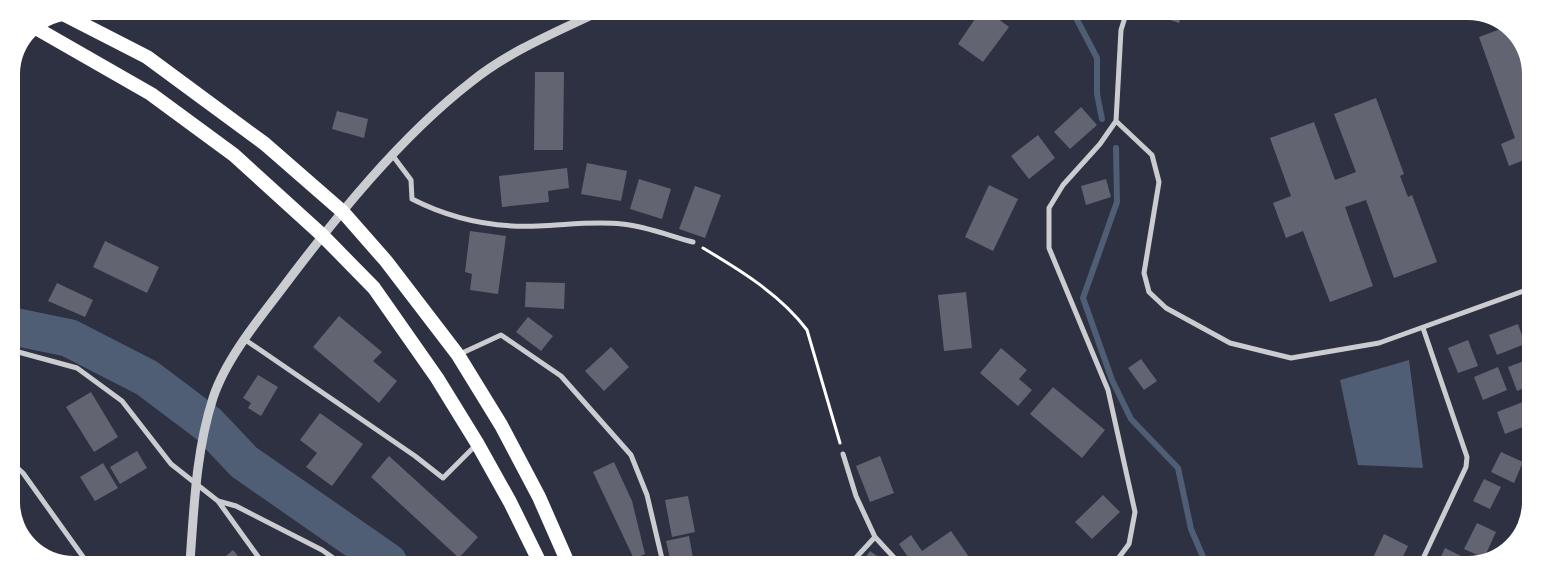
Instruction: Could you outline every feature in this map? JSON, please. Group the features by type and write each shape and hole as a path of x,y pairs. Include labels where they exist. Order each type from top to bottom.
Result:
{"highway":[{"path":"75,20 147,57 264,144 343,212 386,261 458,355 501,425 539,497 565,556"},
{"path":"41,32 158,99 234,154 322,235 374,288 437,378 477,443 537,556"}],"street":[{"path":"190,556 195,482 213,396 243,338 322,235 424,122 472,80 528,46 580,20"},
{"path":"1120,556 1129,544 1135,512 1108,390 1048,248 1049,208 1063,185 1100,144 1116,121 1121,30 1124,20"},
{"path":"1116,121 1152,155 1159,182 1144,273 1149,292 1166,308 1230,343 1291,358 1379,344 1522,292"},
{"path":"393,156 410,180 412,198 437,212 484,223 537,226 590,222 625,224 692,242"},
{"path":"1423,328 1467,457 1466,467 1424,556"},
{"path":"458,355 501,335 561,376 631,454 647,495 661,556"},
{"path":"243,338 415,456 443,478 477,443"},
{"path":"20,352 77,368 122,401 171,464 218,501 258,556"},
{"path":"843,454 856,496 876,537 893,556"},
{"path":"20,470 82,556"},
{"path":"218,501 236,506 330,556"},
{"path":"858,556 876,537"}],"path":[{"path":"692,242 739,269 795,314 807,330 843,454"}],"water":[{"path":"1409,360 1423,468 1358,465 1340,380"}],"building":[{"path":"974,20 1000,20 1009,27 983,62 958,44"},
{"path":"1499,30 1511,41 1521,63 1522,161 1509,166 1501,144 1515,138 1479,37"},
{"path":"535,72 564,72 563,150 534,150"},
{"path":"1376,98 1404,174 1400,176 1408,197 1412,195 1437,262 1394,278 1366,200 1345,207 1373,286 1330,302 1303,231 1286,238 1273,203 1291,196 1270,138 1314,122 1335,180 1356,172 1334,114"},
{"path":"1081,107 1097,125 1070,149 1054,132"},
{"path":"337,111 368,119 364,138 332,129"},
{"path":"1038,135 1055,158 1029,179 1011,156"},
{"path":"587,163 627,171 621,201 581,194"},
{"path":"567,168 569,188 548,191 549,202 502,207 499,176"},
{"path":"639,179 671,189 662,219 630,209"},
{"path":"1106,179 1111,197 1086,205 1081,186"},
{"path":"989,185 1018,199 993,251 965,237"},
{"path":"695,186 721,195 705,238 679,229"},
{"path":"470,231 506,236 498,294 470,290 472,274 465,272"},
{"path":"105,241 159,267 147,293 93,267"},
{"path":"526,282 565,283 564,309 525,307"},
{"path":"57,283 93,300 85,317 48,301"},
{"path":"966,292 972,348 944,351 938,295"},
{"path":"339,316 382,352 373,361 397,381 379,403 313,347"},
{"path":"528,317 553,336 541,351 516,332"},
{"path":"1518,324 1522,335 1522,345 1497,355 1489,335"},
{"path":"1468,340 1478,366 1458,373 1448,348"},
{"path":"611,347 629,367 604,391 585,371"},
{"path":"1001,348 1027,370 1019,379 1032,390 1018,406 980,373"},
{"path":"1141,359 1157,381 1144,390 1128,368"},
{"path":"1522,362 1522,389 1517,391 1508,367"},
{"path":"1498,367 1507,390 1483,400 1474,377"},
{"path":"258,375 278,387 261,416 248,408 251,403 243,398"},
{"path":"1053,387 1105,430 1082,458 1030,414"},
{"path":"91,392 118,437 94,452 66,407"},
{"path":"1522,402 1522,427 1505,434 1497,412"},
{"path":"320,413 363,444 332,486 306,467 317,453 300,440"},
{"path":"137,451 147,468 120,484 110,467"},
{"path":"1501,452 1522,462 1514,483 1491,472"},
{"path":"389,456 478,537 461,556 457,556 371,477"},
{"path":"880,456 894,493 870,502 856,466"},
{"path":"614,462 632,501 645,554 633,556 593,472"},
{"path":"103,463 118,488 95,501 80,477"},
{"path":"1484,479 1501,487 1490,509 1473,501"},
{"path":"1103,495 1120,512 1092,539 1075,522"},
{"path":"688,496 695,532 672,537 665,500"},
{"path":"1477,523 1496,532 1487,552 1478,555 1464,549"},
{"path":"951,531 968,556 907,556 899,544 911,535 922,551"},
{"path":"1384,534 1408,546 1403,556 1374,556"},
{"path":"689,536 693,556 669,556 666,541"},
{"path":"1445,548 1461,556 1441,556"},
{"path":"233,550 238,556 226,556"},
{"path":"870,551 877,556 866,556"}],"waterway":[{"path":"1077,20 1097,58 1097,94 1102,119"},
{"path":"1116,148 1117,202 1083,298 1112,380 1131,419 1178,468 1191,529 1203,556"},
{"path":"20,328 69,338 147,378 208,424 244,462 379,556"}]}
